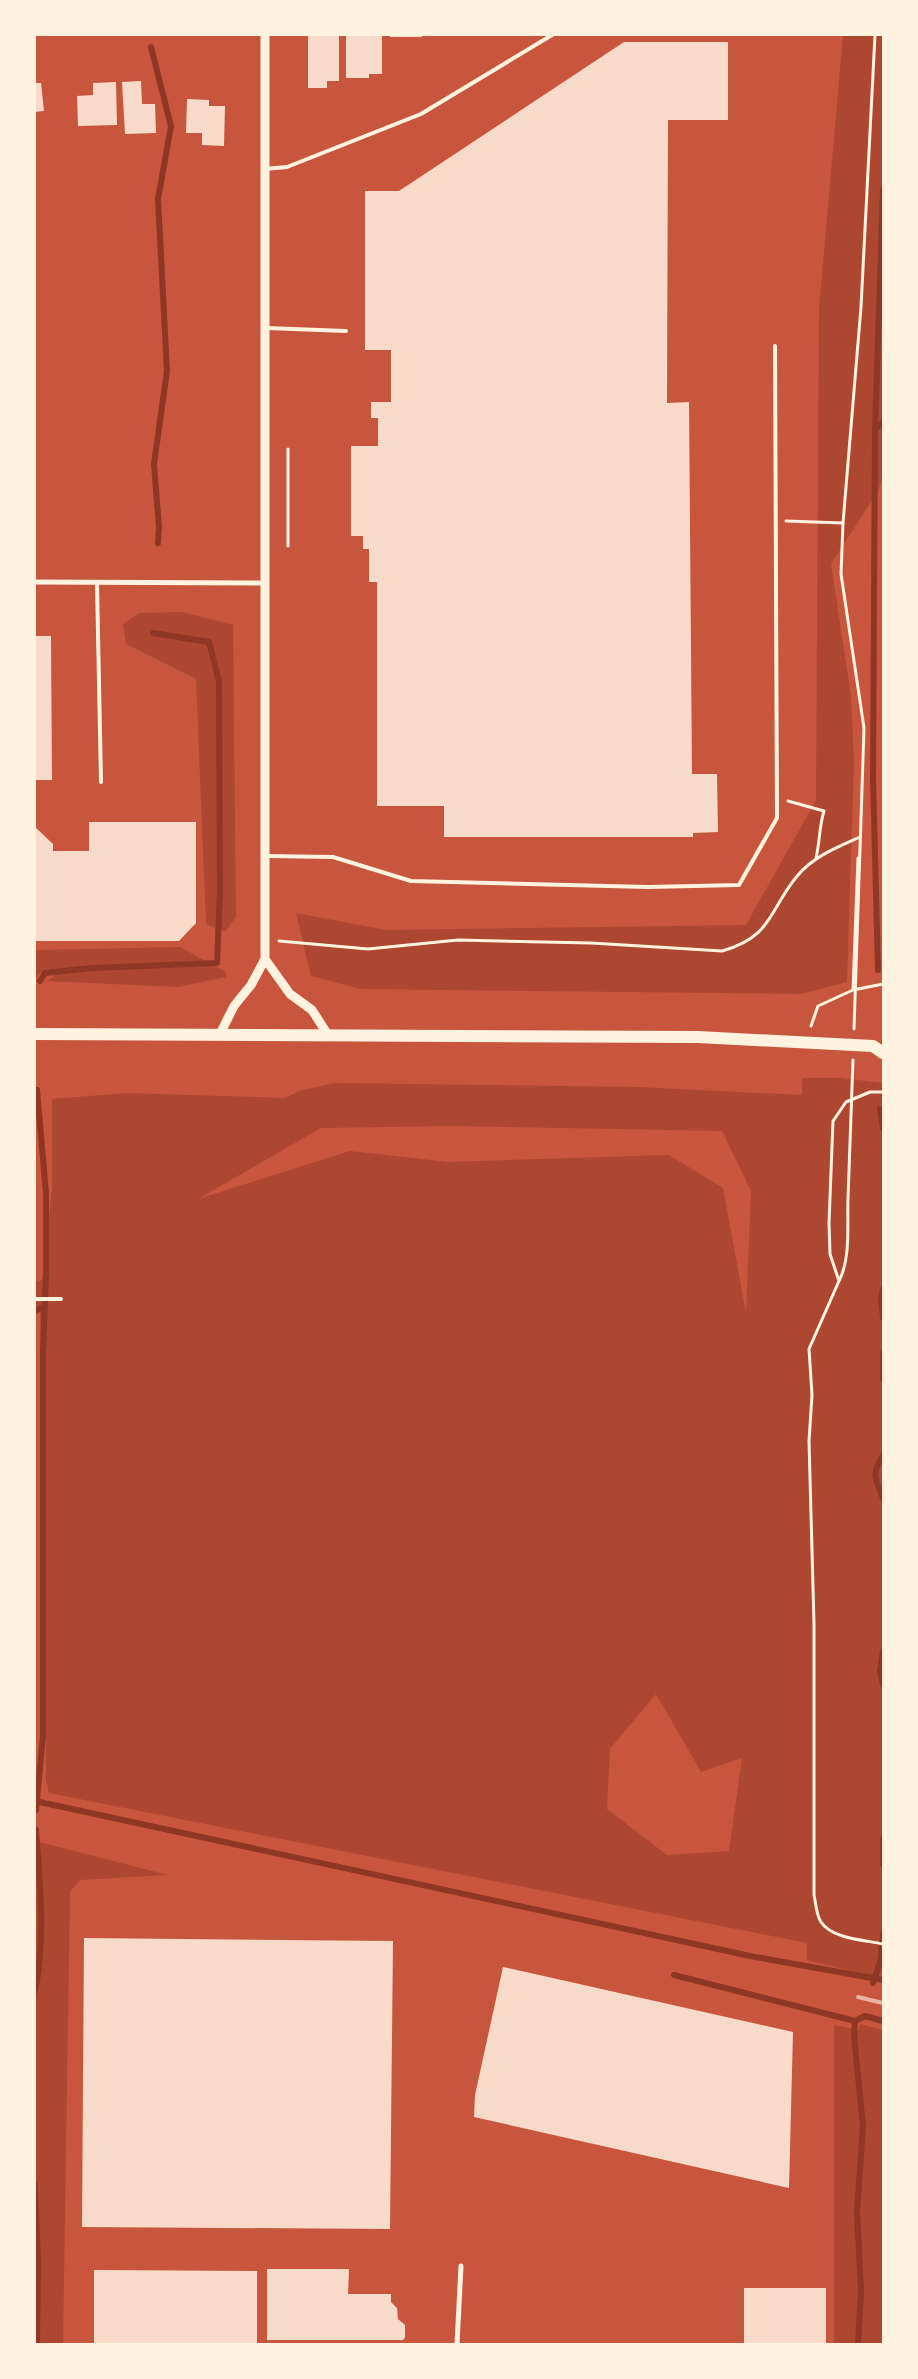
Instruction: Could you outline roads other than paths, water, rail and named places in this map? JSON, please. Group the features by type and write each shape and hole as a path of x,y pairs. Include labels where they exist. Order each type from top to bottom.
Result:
{"main road":[{"path":"35,1034 698,1037 880,1047"}],"street":[{"path":"220,1034 234,1006 252,985 265,959 266,35"},
{"path":"35,582 265,584"},
{"path":"265,959 290,994 312,1010 328,1035"},
{"path":"457,2344 461,2266"}],"lane":[{"path":"265,169 286,167 421,114 552,35"},
{"path":"266,328 346,331"},
{"path":"266,856 333,857 411,881 648,887 739,885 777,818 775,346"},
{"path":"97,583 101,782"},
{"path":"35,1299 60,1299"}],"waterway":[{"path":"151,47 171,126 158,199 167,371 154,464 159,527 158,543"},
{"path":"875,430 883,190"},
{"path":"878,970 873,778 875,430 883,422"},
{"path":"40,981 45,973 92,968 217,963 220,891 219,681 209,642 153,633"},
{"path":"36,1810 43,1735 43,1352 46,1274 46,1193 37,1090"},
{"path":"880,1109 883,1128"},
{"path":"883,1289 881,1298 883,1318"},
{"path":"35,1311 45,1306"},
{"path":"883,1353 883,1379"},
{"path":"883,1455 875,1476 883,1498"},
{"path":"883,1651 880,1671 883,1685"},
{"path":"35,1801 750,1956 883,1980"},
{"path":"35,1991 41,1931 36,1830"},
{"path":"883,1839 883,1864"},
{"path":"873,1983 880,1962 883,1934"},
{"path":"674,1975 855,2021"},
{"path":"858,2344 861,2291 857,2211 863,2126 854,2036 855,2021 865,2016 883,2021"},
{"path":"35,2185 38,2261 37,2344"}],"railway":[{"path":"858,1997 883,2003"}]}
